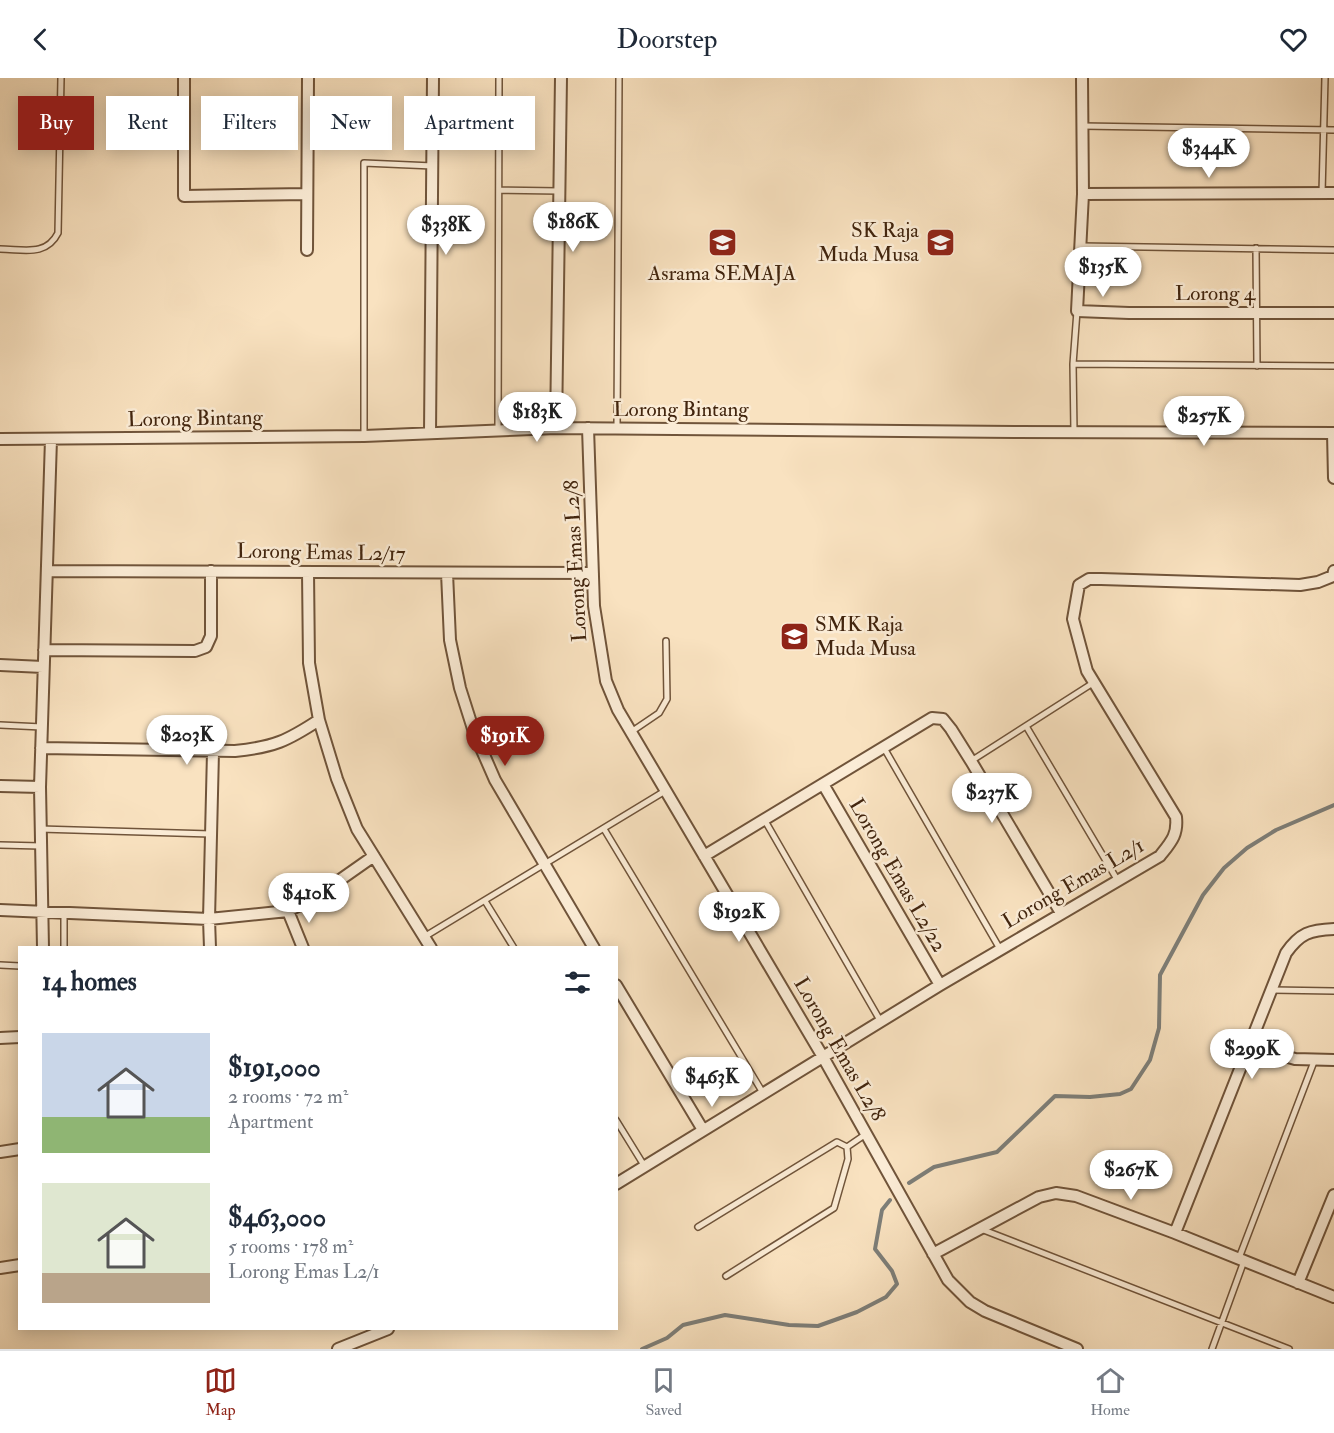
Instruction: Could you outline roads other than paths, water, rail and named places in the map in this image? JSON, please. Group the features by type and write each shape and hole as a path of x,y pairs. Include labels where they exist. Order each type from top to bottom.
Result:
{"street":[{"path":"184,78 184,196 307,194"},
{"path":"307,250 308,78"},
{"path":"430,433 434,78"},
{"path":"556,428 561,78"},
{"path":"1077,311 1083,194 1082,78"},
{"path":"1083,194 1334,193"},
{"name":"Lorong 4","path":"1077,311 1334,313"},
{"name":"Lorong Bintang","path":"0,439 364,436 556,428 1334,433"},
{"name":"Lorong Emas L2/8","path":"588,428 594,606 606,681 629,732 823,1057 948,1280 970,1302 985,1311 1077,1349"},
{"path":"1334,433 1334,478"},
{"path":"43,946 40,787 51,439"},
{"name":"Lorong Emas L2/17","path":"48,571 593,573"},
{"path":"44,650 195,651 206,647 211,636 211,571"},
{"name":"Lorong Emas L2/1","path":"618,1183 940,985 1160,856 1177,829 1176,817 1087,670 1073,619 1079,585 1089,579 1300,585 1318,582 1333,576 1334,571"},
{"path":"308,572 309,663 319,720 337,779 357,829 430,946"},
{"path":"447,573 450,640 460,688 474,732 495,780 593,946"},
{"path":"0,665 43,667"},
{"path":"704,856 932,718 943,719 971,761 1061,913"},
{"path":"41,748 213,752 261,748 288,740 319,720"},
{"path":"210,946 213,752"},
{"name":"Lorong Emas L2/22","path":"823,784 940,985"},
{"path":"0,786 40,787"},
{"path":"0,910 209,919 288,912 317,896 374,856"},
{"path":"288,912 302,946"},
{"path":"1175,1233 1287,953 1297,938 1317,930 1334,930"},
{"path":"618,988 703,1130"},
{"path":"0,1038 18,1037"},
{"path":"1250,1046 1295,1059 1334,1060"},
{"path":"0,1152 18,1149"},
{"path":"933,1254 1039,1197 1056,1193 1076,1196 1175,1233 1334,1297"},
{"path":"1298,1283 1334,1195"},
{"path":"0,1268 18,1265"},
{"path":"338,1349 386,1330"}],"lane":[{"path":"0,249 43,249 53,243 58,233 61,78"},
{"path":"498,430 499,78"},
{"path":"617,428 619,78"},
{"path":"1322,193 1325,78"},
{"path":"1082,126 1334,130"},
{"path":"364,436 364,163 433,166"},
{"path":"499,190 559,191"},
{"path":"1081,246 1334,250"},
{"path":"1256,248 1257,366"},
{"path":"1074,432 1073,364 1077,311"},
{"path":"1073,364 1334,366"},
{"path":"629,732 659,713 667,699 666,641"},
{"path":"971,761 1093,683"},
{"path":"0,724 42,727"},
{"path":"1026,726 1118,881"},
{"path":"884,747 1000,949"},
{"path":"424,937 665,791"},
{"path":"764,819 881,1022"},
{"path":"40,829 211,834"},
{"path":"604,829 763,1093"},
{"path":"0,845 41,846"},
{"path":"485,901 512,946"},
{"path":"64,914 64,946"},
{"path":"0,965 18,966"},
{"path":"1272,990 1334,991"},
{"path":"1212,1349 1241,1260 1314,1059"},
{"path":"618,1123 645,1167"},
{"path":"847,1148 866,1134"},
{"path":"698,1227 837,1142 847,1148"},
{"path":"726,1276 834,1208 848,1159 847,1148"},
{"path":"980,1229 1289,1349"}],"waterway":[{"path":"909,1183 934,1167 997,1152 1055,1096 1090,1097 1120,1094 1131,1089 1150,1060 1159,1028 1160,975 1203,895 1224,868 1247,848 1276,830 1334,805"},
{"path":"642,1349 667,1338 683,1325 725,1315 789,1325 818,1326 857,1312 886,1297 897,1284 892,1271 875,1249 882,1210 890,1200"}],"place":[{"name":"Asrama SEMAJA","path":"722,242"},
{"name":"SK Raja Muda Musa","path":"940,242"},
{"name":"SMK Raja Muda Musa","path":"794,636"}]}
